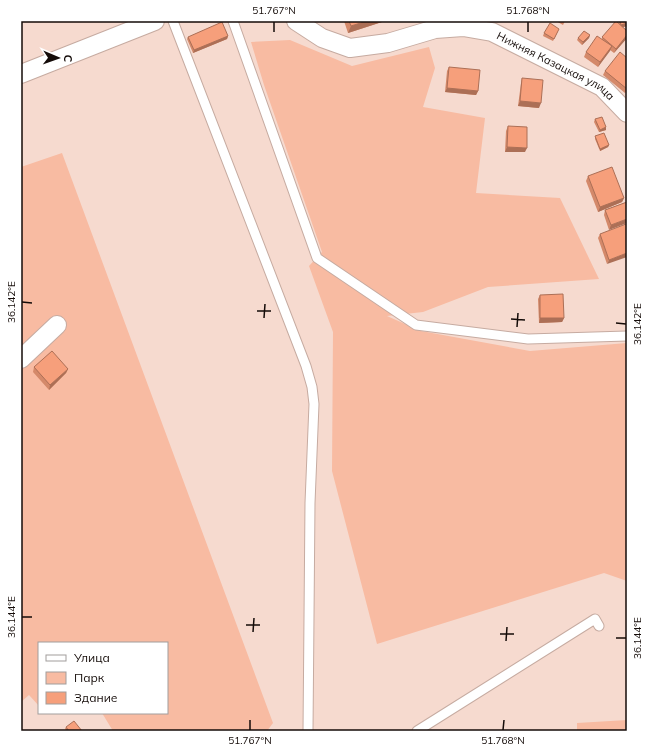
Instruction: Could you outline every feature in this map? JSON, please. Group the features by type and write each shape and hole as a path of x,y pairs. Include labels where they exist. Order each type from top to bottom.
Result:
{"street":[{"path":"21,74 125,27 155,21"},
{"name":"Нижняя Казацкая улица","path":"296,21 322,38 350,48 388,43 435,29 463,27 492,32 602,87 627,113"},
{"path":"21,359 57,325"}],"lane":[{"path":"174,21 306,366 312,387 314,423 310,503 308,731"},
{"path":"233,21 317,258 416,325 528,339 627,336"},
{"path":"417,731 595,619 599,626"}],"green space":[{"path":"290,40 352,66 429,47 435,68 423,107 485,118 476,193 560,198 599,279 488,287 423,312 387,316 421,331 530,351 627,343 627,581 604,573 377,644 332,471 333,332 309,266 322,252 264,85 251,42"},
{"path":"62,153 273,723 267,731 113,731 103,714 168,714 168,642 38,642 38,705 29,695 21,702 21,167"},
{"path":"627,720 627,731 577,731 577,723"}],"building":[{"path":"349,21 367,21 351,26"},
{"path":"616,21 627,31 627,35 616,49 602,37"},
{"path":"620,21 627,21 627,23 621,25"},
{"path":"222,22 228,36 194,50 188,37"},
{"path":"550,23 559,29 554,39 544,33"},
{"path":"584,31 590,35 583,42 578,38"},
{"path":"597,36 612,46 600,62 586,52"},
{"path":"620,52 627,58 627,89 605,71"},
{"path":"449,67 480,70 478,91 447,88"},
{"path":"522,78 543,80 541,103 520,101"},
{"path":"602,117 606,127 600,130 595,119"},
{"path":"508,126 527,127 527,148 507,147"},
{"path":"604,133 609,145 600,149 595,136"},
{"path":"612,167 624,198 600,207 588,176"},
{"path":"627,202 627,219 611,225 605,210"},
{"path":"626,224 627,253 609,260 600,234"},
{"path":"563,294 564,318 540,318 540,295"},
{"path":"52,351 68,369 50,385 34,367"},
{"path":"74,721 82,731 69,731 66,727"}]}
